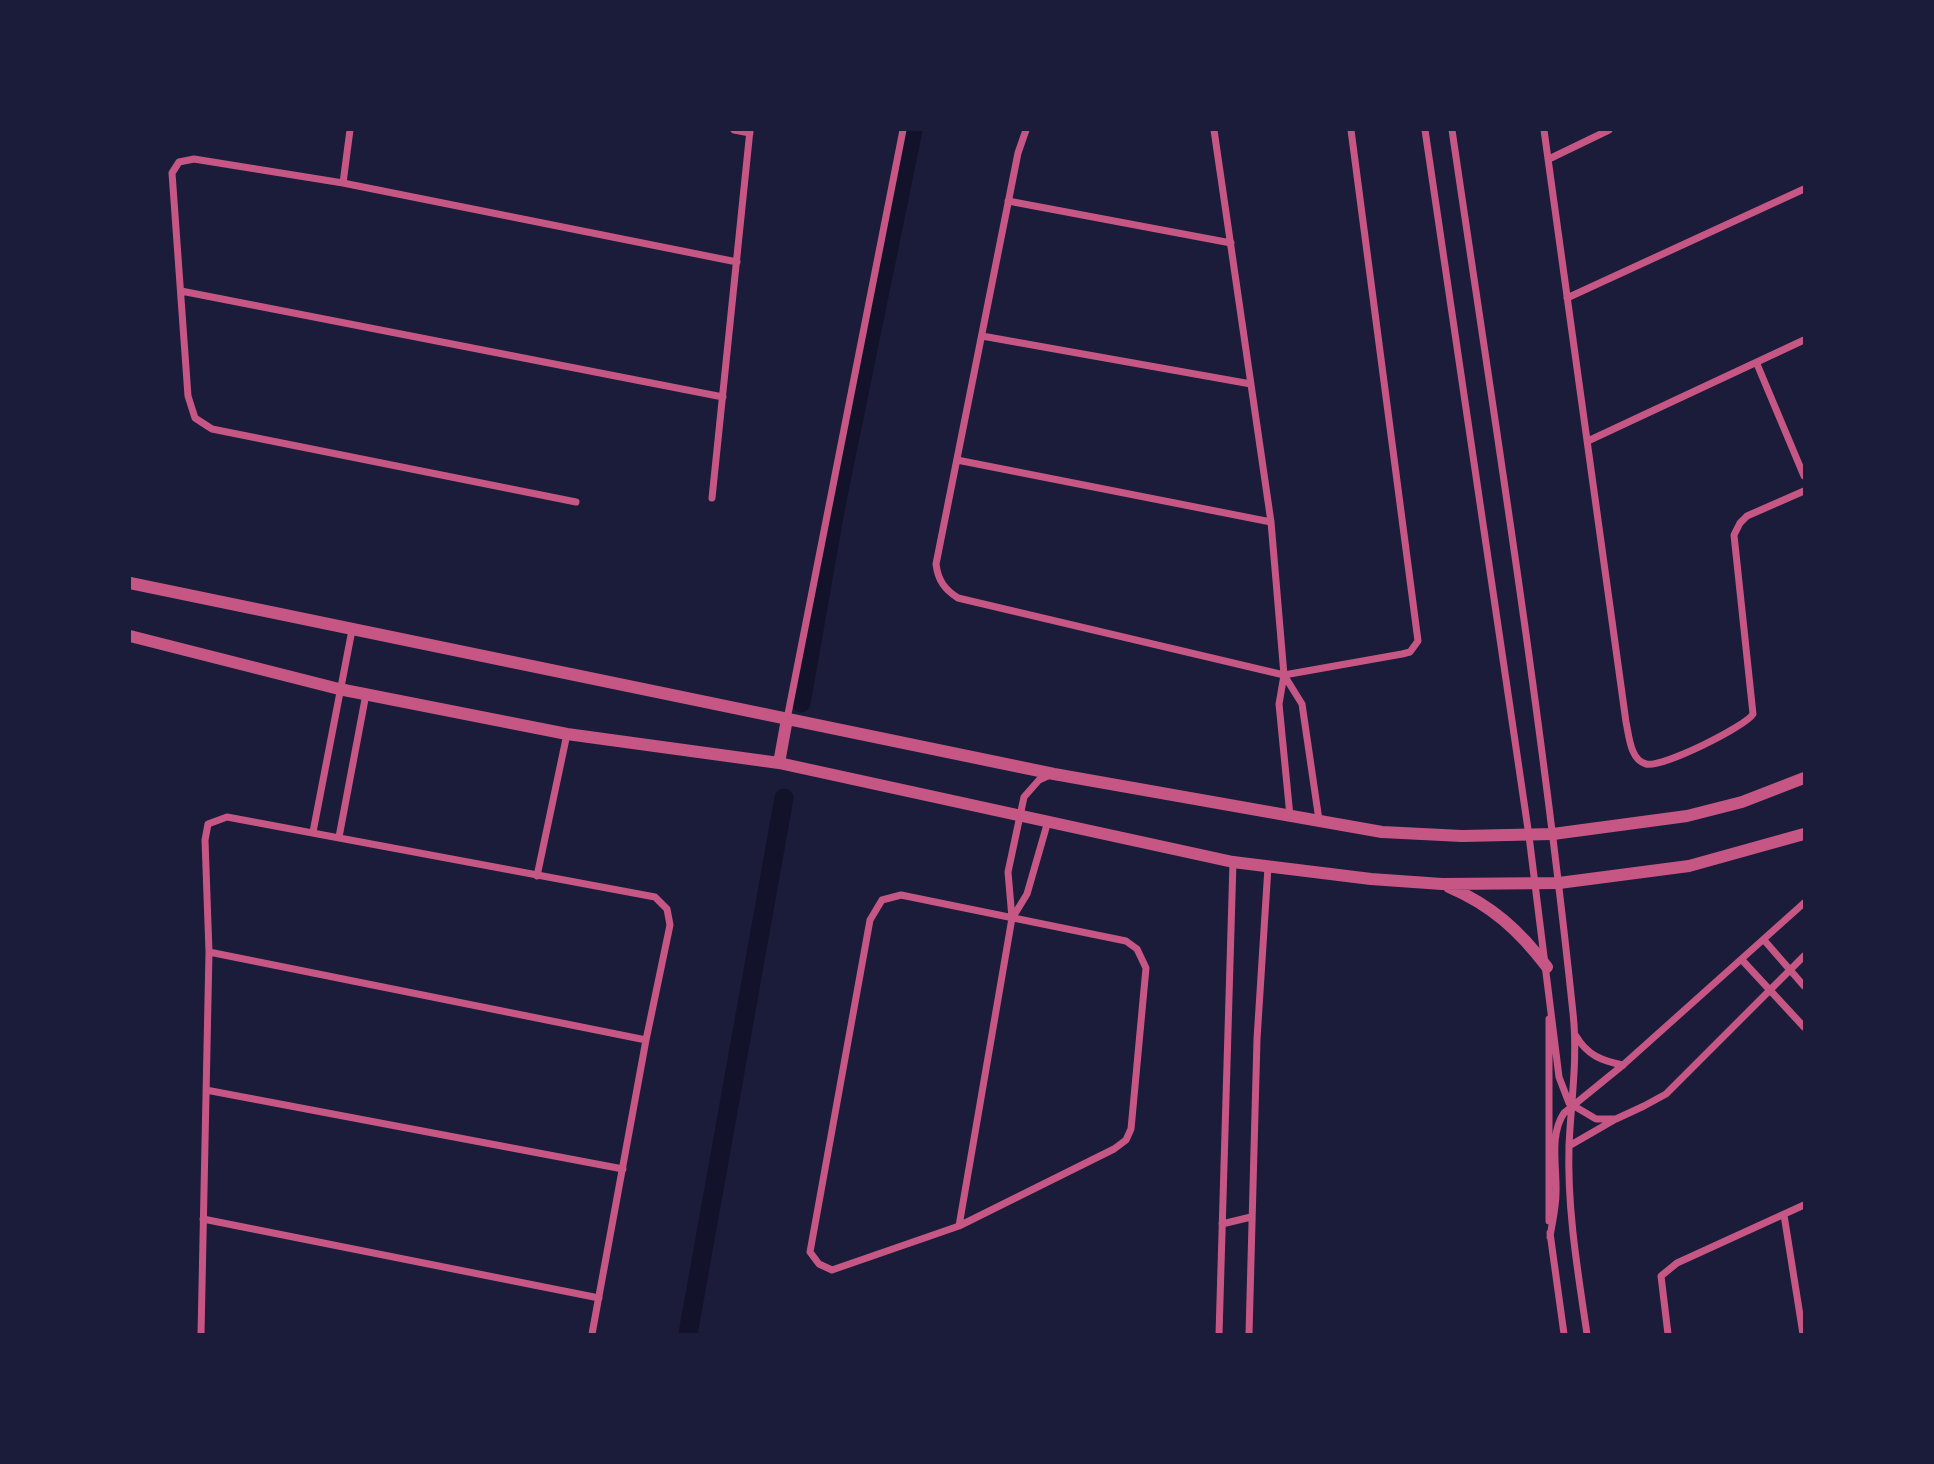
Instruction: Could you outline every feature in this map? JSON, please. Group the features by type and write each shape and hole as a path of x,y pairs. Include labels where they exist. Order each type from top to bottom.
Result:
{"street":[{"path":"343,183 350,130"},
{"path":"712,498 750,131 734,130"},
{"path":"779,763 902,130"},
{"path":"1026,130 1018,153 1008,201 936,564 944,587 958,598 1284,675 1410,652 1418,641 1419,631 1351,130"},
{"path":"1214,130 1270,522 1284,675 1279,704 1290,818"},
{"path":"1425,130 1536,884 1559,1077 1565,1098 1574,1105 1596,1119 1616,1119"},
{"path":"1452,130 1559,883 1576,1035 1574,1105 1569,1146 1572,1224 1587,1335"},
{"path":"1545,130 1567,298 1590,440 1626,722 1634,753 1647,764 1657,764 1749,720 1754,707 1734,536 1747,516 1804,491"},
{"path":"1549,159 1609,130"},
{"path":"576,502 212,429 195,418 188,396 172,173 179,162 194,159 343,183 737,262"},
{"path":"1567,298 1804,189"},
{"path":"1008,201 1231,243"},
{"path":"181,291 723,397"},
{"path":"982,336 1251,384"},
{"path":"1590,440 1804,340"},
{"path":"1757,364 1804,476"},
{"path":"957,460 1270,522"},
{"path":"130,583 1054,774 1290,818 1319,820 1393,833 1529,836 1553,834 1687,816 1742,802 1804,778"},
{"path":"313,832 352,629"},
{"path":"130,636 339,689 567,734 779,763 1021,813 1233,862 1268,867 1442,884 1559,883 1689,866 1804,834"},
{"path":"1284,675 1302,704 1319,820"},
{"path":"339,836 366,694"},
{"path":"537,876 567,734"},
{"path":"959,1226 1012,918 1008,872 1021,813 1030,787 1054,774"},
{"path":"201,1335 209,952 205,840 208,824 219,818 339,836 655,897 667,909 670,925 592,1335"},
{"path":"1012,918 1027,894 1048,821"},
{"path":"1219,1335 1233,862"},
{"path":"1248,1335 1257,1038 1268,867"},
{"path":"1442,884 1473,897 1502,916 1526,939 1547,967"},
{"path":"901,895 1012,918 1126,941 1137,949 1146,968 1131,1129 1121,1145 959,1226 841,1268 832,1270 820,1264 810,1252 870,920 882,900 901,895"},
{"path":"1550,1237 1556,1196 1558,1122 1804,903"},
{"path":"1764,940 1804,986"},
{"path":"209,952 646,1040"},
{"path":"1569,1146 1666,1094 1804,956"},
{"path":"1742,960 1771,988 1804,1027"},
{"path":"1549,987 1547,1133 1550,1237 1564,1335"},
{"path":"1576,1035 1583,1048 1595,1056 1623,1065"},
{"path":"206,1090 623,1169"},
{"path":"1668,1335 1661,1276 1676,1263 1804,1205"},
{"path":"1784,1215 1803,1335"},
{"path":"1222,1224 1251,1217"},
{"path":"203,1219 599,1298"}],"waterway":[{"path":"801,703 836,505 913,130"},
{"path":"688,1334 784,798"}]}
